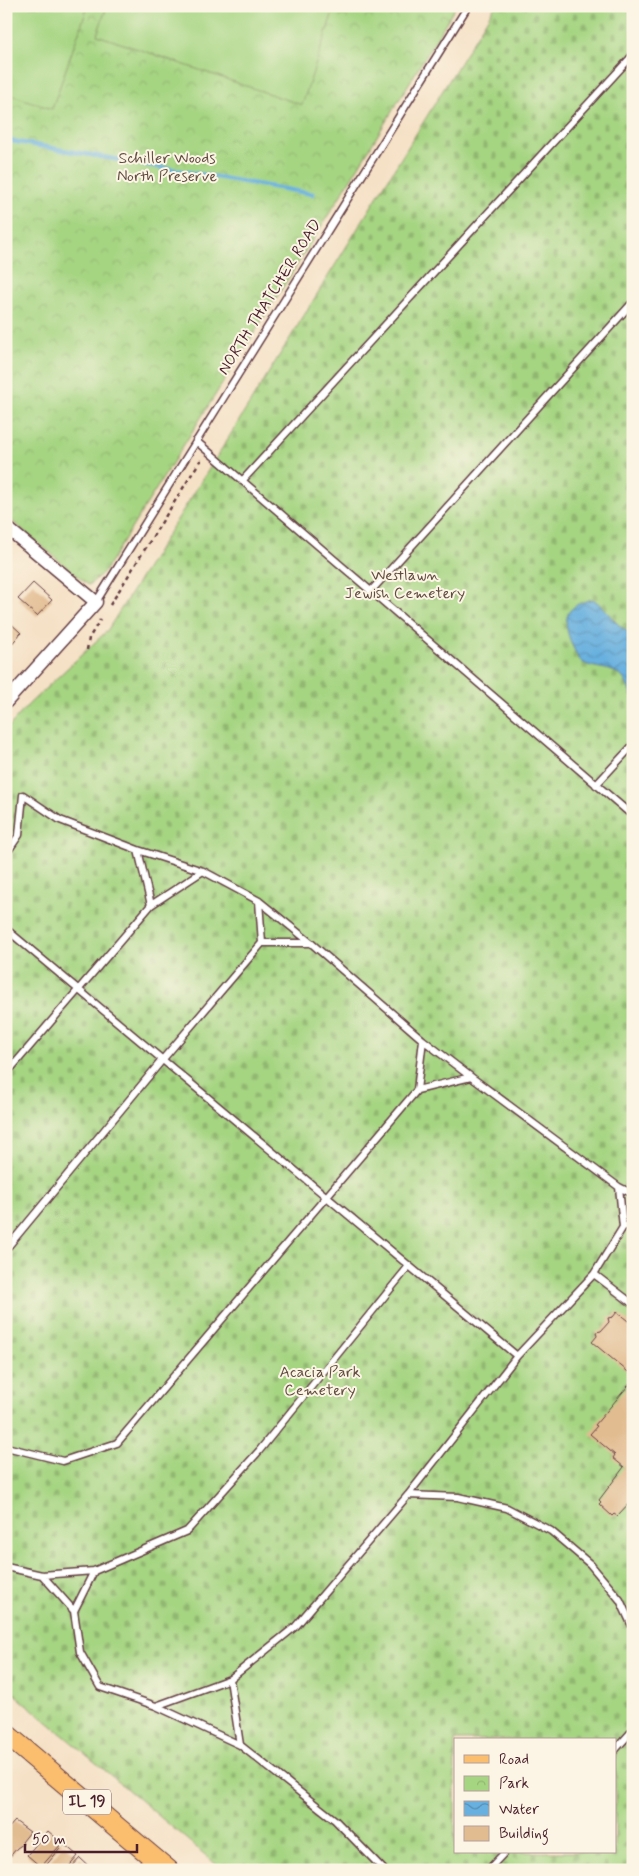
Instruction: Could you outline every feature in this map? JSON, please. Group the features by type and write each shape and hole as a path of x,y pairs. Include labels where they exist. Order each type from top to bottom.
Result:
{"main road":[{"name":"IL 19","path":"7,1734 168,1870"}],"street":[{"path":"6,702 96,602 9,533"}],"lane":[{"name":"NORTH THATCHER ROAD","path":"96,602 468,6"},
{"path":"242,481 633,55"},
{"path":"370,592 633,302"},
{"path":"196,441 633,816"},
{"path":"596,785 633,744"},
{"path":"6,854 19,835 22,795 60,820 138,850 203,871 259,901 311,942 424,1040 471,1077 619,1187 633,1194"},
{"path":"138,850 151,905"},
{"path":"6,1074 151,905 203,871"},
{"path":"6,1249 262,943 259,901"},
{"path":"6,928 517,1356"},
{"path":"262,943 311,942"},
{"path":"6,1447 63,1461 117,1443 417,1090 424,1040"},
{"path":"417,1090 471,1077"},
{"path":"156,1706 230,1678 296,1626 408,1495 517,1356 594,1274 623,1227 619,1187"},
{"path":"623,1227 633,1224"},
{"path":"6,1567 42,1575 94,1571 187,1531 259,1451 409,1266"},
{"path":"594,1274 633,1304"},
{"path":"408,1495 458,1497 507,1508 551,1531 590,1564 620,1600 633,1628"},
{"path":"74,1611 94,1571"},
{"path":"42,1575 74,1611 80,1652 100,1687 156,1706 240,1745 335,1820 384,1870"},
{"path":"230,1678 240,1745"},
{"path":"616,1749 633,1730"},
{"path":"488,1870 503,1854"}],"path":[{"path":"87,650 89,638 200,461 216,458"}],"green space":[{"name":"Schiller Woods North Preserve","path":"6,6 456,6 354,174 104,572 89,585 6,516"},
{"path":"6,6 88,6 52,109 6,93"},
{"path":"107,6 335,6 302,105 97,35"},
{"name":"Acacia Park Cemetery","path":"495,6 633,6 633,1870 223,1870 6,1687 6,730 28,705 107,631"}],"water":[{"path":"593,599 621,627 633,634 633,698 622,677 613,671 582,662 572,645 566,621 568,615 576,606"}],"building":[{"path":"33,583 52,600 37,616 18,599"},
{"path":"6,619 21,633 10,646 6,642"},
{"path":"617,1312 633,1325 633,1376 592,1342 597,1336 596,1332 601,1331 609,1322 608,1318 613,1317"},
{"path":"633,1380 633,1499 617,1516 614,1514 612,1516 599,1504 601,1502 599,1500 624,1467 613,1458 615,1455 590,1434 597,1426 595,1425"},
{"path":"15,1821 30,1832 22,1842 23,1844 6,1861 6,1831"},
{"path":"48,1831 62,1843 41,1867 27,1855"},
{"path":"64,1844 78,1856 66,1870 43,1869"},
{"path":"80,1858 93,1870 69,1870"}],"waterway":[{"path":"6,140 313,194"}],"park label":[{"name":"Westlawn Jewish Cemetery","path":"405,584"}]}
